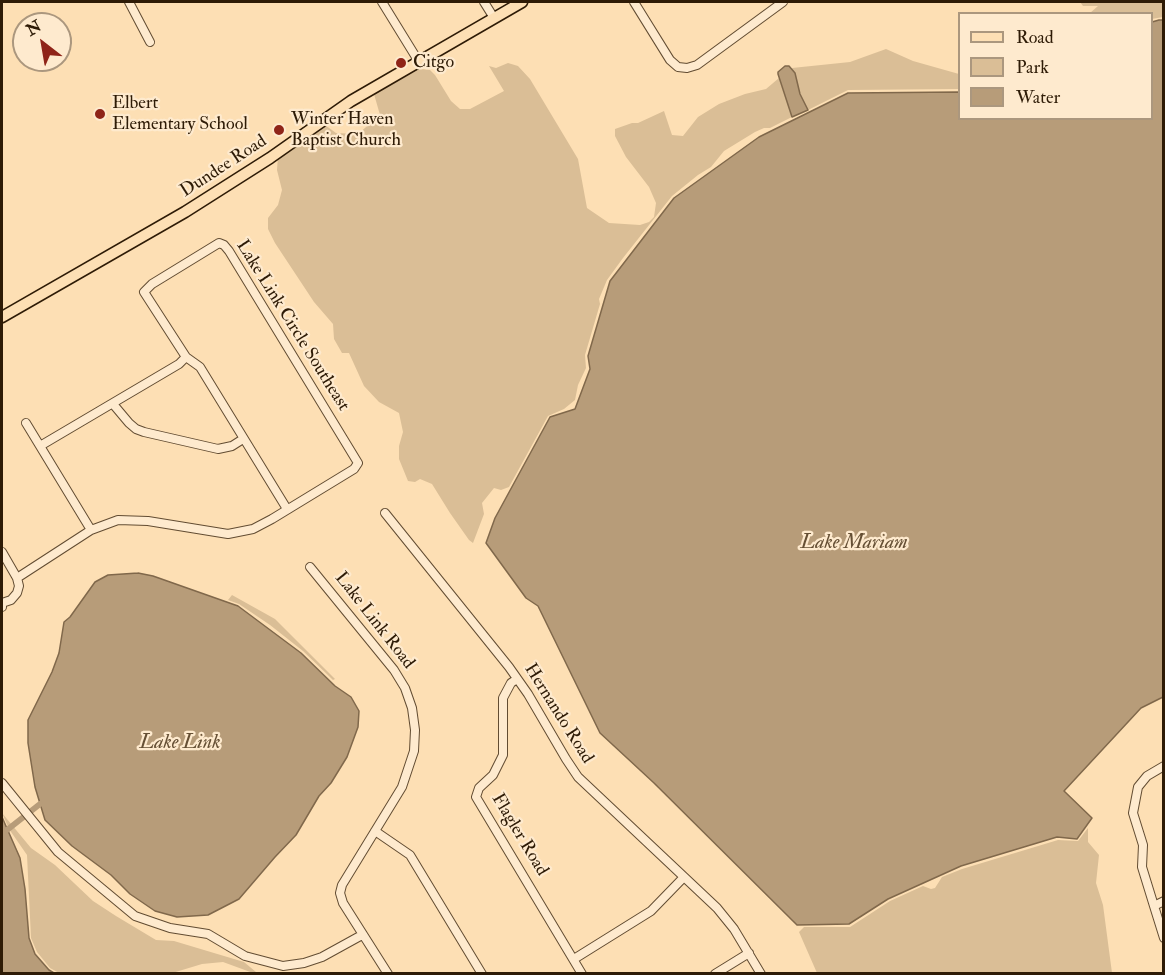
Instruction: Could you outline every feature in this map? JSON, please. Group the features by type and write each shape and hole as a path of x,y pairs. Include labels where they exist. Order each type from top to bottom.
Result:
{"main road":[{"name":"Dundee Road","path":"2,317 185,212 270,158 351,101 522,2"}],"street":[{"path":"129,2 150,42"},
{"path":"382,2 419,62"},
{"path":"484,2 494,18"},
{"path":"634,2 670,60 683,68 697,65 783,2"},
{"name":"Lake Link Circle Southeast","path":"186,357 144,292 152,284 219,243 224,244 358,463 354,469 287,509"},
{"path":"17,578 91,530 118,520 133,519 228,534 253,529 287,509 200,367 186,357 113,404 40,446"},
{"path":"113,404 129,423 144,432 218,449 232,446 243,439"},
{"path":"26,423 91,530"},
{"name":"Hernando Road","path":"385,513 517,679 578,777 717,908 734,929 761,974"},
{"path":"2,552 19,586 11,600 2,604"},
{"name":"Lake Link Road","path":"310,567 394,670 405,688 412,708 415,730 414,751 410,767 402,787 344,882 340,893 343,903 362,935"},
{"name":"Flagler Road","path":"517,679 511,682 503,698 503,755 493,775 480,788 476,797 582,974"},
{"path":"1164,766 1154,770 1143,779 1138,787 1134,804 1134,819 1143,845 1142,867 1164,938"},
{"path":"2,783 58,852 135,916 170,928 208,934 245,956 283,966 322,957 362,935 388,974"},
{"path":"375,831 410,855 482,974"},
{"path":"574,959 651,911 684,877"},
{"path":"1154,906 1164,901"},
{"path":"715,974 749,953"}],"green space":[{"path":"1080,2 1163,2 1163,17 1153,19 1153,12 1091,12 1098,6 1083,6"},
{"path":"886,49 913,61 958,74 958,89 848,90 808,110 792,68 850,62"},
{"path":"508,63 518,66 530,79 578,159 587,208 609,223 640,225 649,222 654,217 656,203 649,187 626,157 615,136 615,129 638,123 664,111 672,135 683,136 698,117 719,104 766,89 779,78 792,117 770,128 755,132 724,151 711,167 672,196 623,258 607,280 599,299 600,304 585,355 586,368 578,385 575,400 564,409 548,416 509,487 501,490 494,488 482,503 484,514 473,543 432,484 420,479 415,482 408,481 399,459 399,446 403,432 399,413 379,402 364,386 349,353 342,353 334,339 333,324 314,302 275,243 268,229 268,218 278,205 282,190 277,170 278,156 325,125 336,133 358,134 380,115 374,94 420,69 430,70 435,75 451,101 460,109 470,109 504,91 489,66 496,68"},
{"path":"232,595 275,619 335,679 333,680 303,651 270,625 239,604 228,600"},
{"path":"2,813 31,848 55,865 93,901 116,916 156,940 174,941 244,962 256,972 253,973 223,962 202,964 169,974 59,973 50,968 37,952 31,938 27,855 9,829"},
{"path":"1088,828 1088,842 1099,855 1096,883 1103,905 1112,973 817,973 799,932 804,927 850,927 890,901 923,886 935,888 942,877 1058,840 1078,841"}],"water":[{"name":"Lake Mariam","path":"1164,20 1163,697 1141,708 1064,791 1092,818 1077,839 1057,837 961,866 888,899 849,924 797,925 654,783 600,733 538,606 526,598 486,543 495,518 550,417 575,409 590,369 588,356 610,281 674,198 759,137 848,93 958,92 958,120 1153,120 1153,22"},
{"path":"785,66 789,66 795,73 800,94 808,110 792,117 778,74"},
{"name":"Lake Link","path":"138,573 153,576 238,606 301,653 335,686 351,697 359,711 358,727 347,757 331,783 319,796 296,835 239,899 208,915 177,917 155,911 130,894 111,875 72,846 45,820 35,787 28,743 28,720 59,653 64,622 95,582 108,575"},
{"path":"2,817 20,858 29,938 35,954 54,973 2,973"}],"waterway":[{"path":"7,830 40,804"}],"place":[{"name":"Citgo","path":"401,63"},
{"name":"Elbert Elementary School","path":"100,114"},
{"name":"Winter Haven Baptist Church","path":"279,130"}]}
